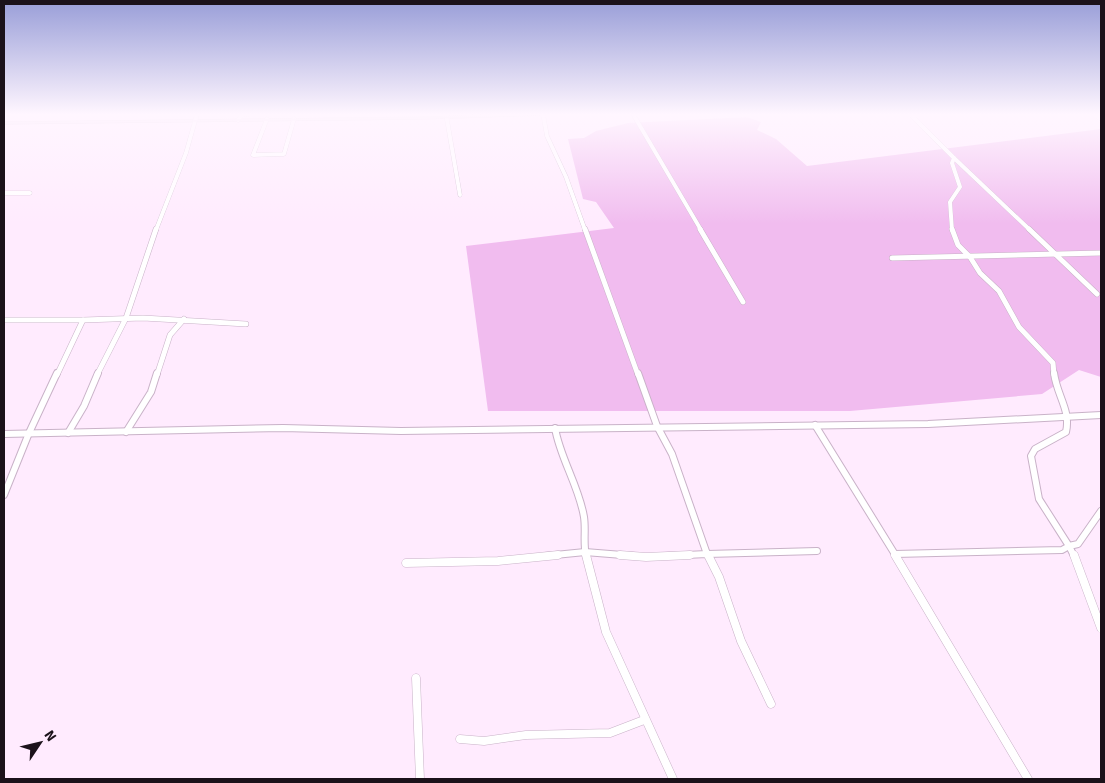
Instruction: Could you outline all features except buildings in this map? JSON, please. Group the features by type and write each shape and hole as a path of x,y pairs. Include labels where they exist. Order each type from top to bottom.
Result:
{"street":[{"path":"68,433 84,406 100,368 126,318 160,218 187,151"},
{"path":"256,151 254,155 284,154 285,151"},
{"path":"452,151 460,196"},
{"path":"554,151 566,177 657,426 672,454 732,618 771,704"},
{"path":"655,151 743,302"},
{"path":"947,151 1097,294"},
{"path":"954,158 952,164 960,187 950,202 950,224 958,245 970,257 980,273 1000,291 1019,327 1053,363 1056,388 1069,418 1066,432 1035,449 1031,456 1039,500 1078,562 1101,628"},
{"path":"4,193 30,193"},
{"path":"892,258 1101,254"},
{"path":"4,320 126,318 184,319 246,324"},
{"path":"126,432 151,392 170,336 177,325 184,319"},
{"path":"4,495 29,434 83,320"},
{"path":"4,434 290,428 401,431 657,426 815,426 928,424 1101,415"},
{"path":"815,426 895,554 1028,779"},
{"path":"555,428 557,441 568,465 584,517 585,552 606,632 644,720 673,779"},
{"path":"895,554 1062,550 1078,544 1101,511"},
{"path":"406,563 498,561 585,552 652,557 816,551"},
{"path":"416,678 420,779"},
{"path":"460,739 484,741 526,735 610,733 644,720"}],"shaded area":[{"path":"571,151 789,151 807,166 930,151 1101,151 1101,377 1079,370 1042,394 850,411 488,411 466,246 614,228 596,202 583,199"}]}
